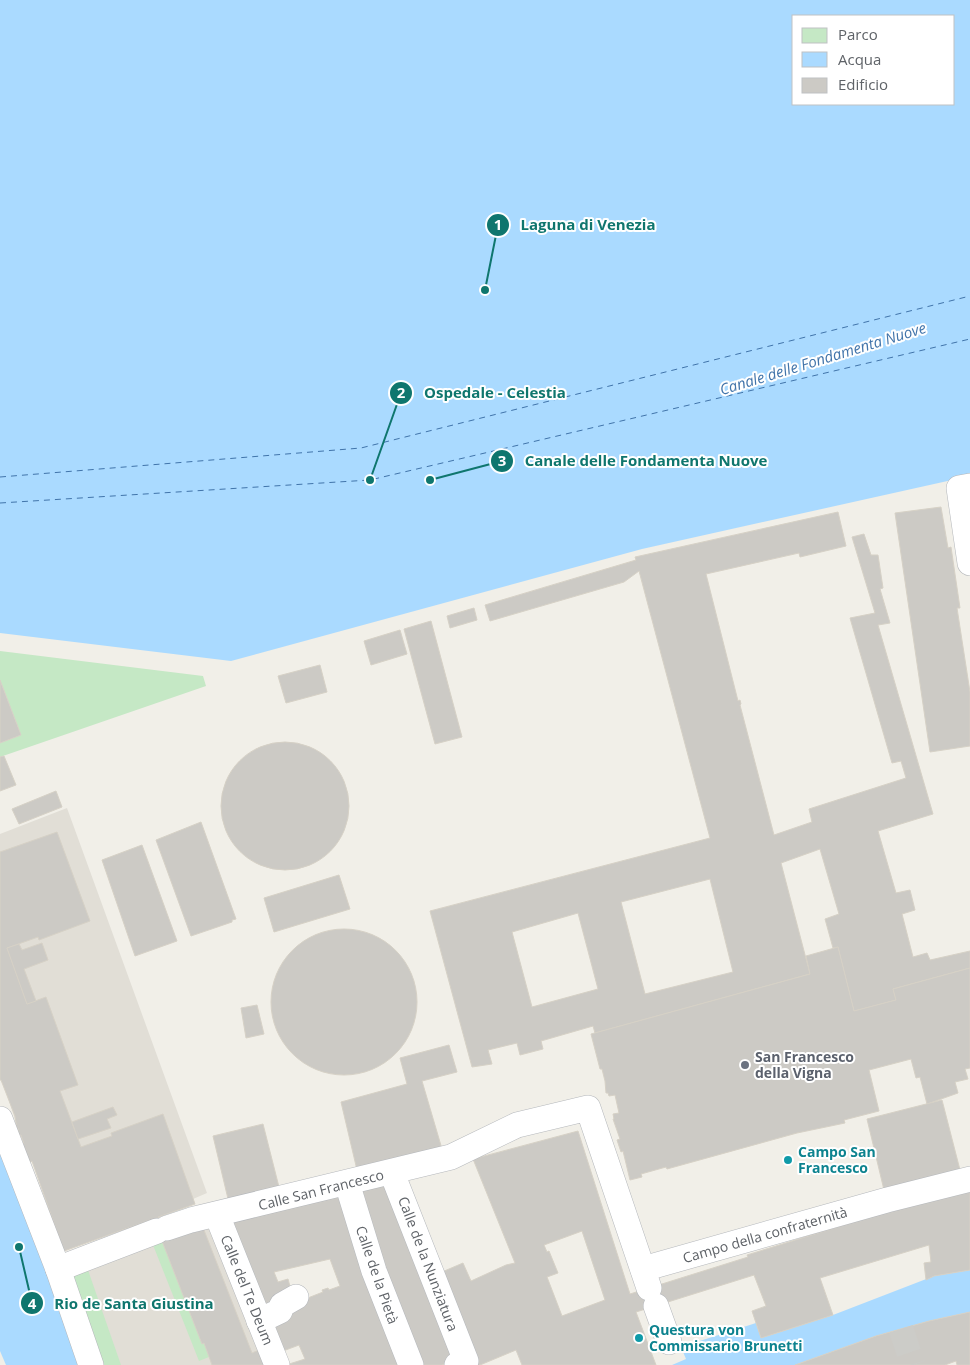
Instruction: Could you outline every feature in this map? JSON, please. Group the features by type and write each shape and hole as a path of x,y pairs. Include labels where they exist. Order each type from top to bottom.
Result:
{"street":[{"path":"965,487 970,563"},
{"name":"Calle San Francesco","path":"58,1268 162,1230 189,1215 218,1215 452,1157 517,1125 588,1108 649,1288"},
{"path":"0,1119 58,1268 91,1365"},
{"path":"970,1159 970,1165"},
{"name":"Calle de la Nunziatura","path":"392,1172 461,1361"},
{"name":"Campo della confraternità","path":"649,1288 887,1200 970,1179"},
{"name":"Calle de la Pietà","path":"347,1183 374,1271 411,1365"},
{"name":"Calle del Te Deum","path":"218,1215 277,1365"},
{"path":"649,1288 669,1342"},
{"path":"259,1321 280,1311 282,1305 296,1297"}],"shaded area":[{"path":"67,808 207,1193 193,1199 195,1204 159,1217 173,1237 213,1220 274,1365 102,1365 72,1276 163,1240 150,1220 32,1161 30,1162 22,1144 24,1143 21,1135 19,1135 2,1080 0,1080 0,834"}],"green space":[{"path":"0,651 203,676 206,686 0,757 0,743 21,735 0,680"},
{"path":"162,1241 202,1344 204,1343 209,1357 199,1361 153,1245"},
{"path":"88,1270 121,1365 102,1365 72,1276"}],"water":[{"path":"0,0 970,0 970,476 642,549 231,661 0,633"},
{"path":"0,1147 80,1365 6,1365 0,1351"},
{"path":"970,1270 970,1312 876,1336 795,1365 672,1365 686,1359 681,1347 756,1323 761,1338 833,1315 934,1276"}],"building":[{"path":"941,507 948,548 951,547 960,608 957,608 970,692 970,746 930,752 895,513"},
{"path":"838,512 846,546 800,557 799,553 706,574 774,835 812,822 809,809 906,778 901,761 892,763 850,618 875,613 852,537 864,534 871,555 878,555 883,588 880,589 890,623 878,625 933,814 878,831 896,893 910,890 915,910 902,914 913,957 927,953 930,960 970,951 970,968 893,989 896,1000 854,1011 838,947 833,948 825,919 839,914 820,849 781,863 810,974 595,1033 593,1026 541,1041 543,1049 520,1055 517,1043 488,1050 492,1064 472,1067 430,911 710,838 639,571 624,582 490,621 485,605 636,560 635,557","holes":["710,879 733,972 645,994 621,902","578,913 598,989 532,1007 512,932"]},
{"path":"474,608 477,620 450,628 447,616"},
{"path":"431,621 462,737 435,744 404,629"},
{"path":"400,630 407,654 371,665 364,641"},
{"path":"320,665 327,692 286,703 278,676"},
{"path":"0,680 21,735 0,743"},
{"path":"285,742 298,743 310,747 330,761 344,781 348,793 348,819 344,831 330,851 310,865 298,869 285,870 272,869 260,865 240,851 226,831 222,819 221,806 222,793 226,781 240,761 260,747 272,743"},
{"path":"4,756 16,785 0,791 0,757"},
{"path":"56,791 62,807 19,824 12,809"},
{"path":"201,822 236,919 191,936 156,840"},
{"path":"57,832 90,921 39,940 38,937 7,948 27,1004 46,997 78,1085 60,1091 81,1147 112,1136 111,1133 163,1114 195,1204 158,1217 173,1237 157,1231 150,1220 64,1251 32,1161 30,1162 22,1144 24,1144 17,1129 15,1116 0,1080 0,852"},
{"path":"142,845 177,941 135,956 102,860"},
{"path":"339,875 350,909 274,932 264,898"},
{"path":"344,929 372,934 396,950 412,974 417,1002 412,1030 396,1054 372,1070 344,1075 316,1070 292,1054 276,1030 271,1002 276,974 292,950 316,934"},
{"path":"42,943 48,960 24,969 36,1001 27,1004 7,948 19,944 22,950"},
{"name":"San Francesco della Vigna","path":"838,947 854,1011 896,1000 893,989 970,968 970,1068 965,1069 968,1079 955,1082 958,1093 927,1104 920,1077 916,1078 911,1059 869,1070 879,1111 844,1120 845,1123 797,1133 667,1169 666,1167 641,1174 642,1177 630,1180 623,1151 621,1152 617,1140 620,1139 613,1119 613,1114 619,1113 615,1095 609,1096 606,1093 602,1069 600,1069 591,1034 810,974 806,956"},
{"path":"257,1005 264,1034 246,1038 241,1008"},
{"path":"449,1045 457,1072 422,1081 442,1149 357,1170 341,1102 407,1084 400,1058"},
{"path":"942,1100 960,1170 884,1190 867,1119"},
{"path":"113,1107 117,1115 107,1119 111,1128 78,1139 72,1122"},
{"path":"263,1124 280,1191 229,1203 213,1136"},
{"path":"578,1131 630,1294 748,1257 747,1255 970,1186 970,1270 934,1276 926,1280 924,1263 931,1262 929,1245 820,1278 833,1315 761,1338 752,1311 766,1306 754,1275 636,1312 656,1365 522,1365 516,1350 480,1365 469,1365 442,1272 463,1263 471,1281 506,1265 515,1263 473,1159","holes":["582,1231 605,1300 562,1316 547,1277 558,1273 549,1251 547,1252 544,1245"]},
{"path":"389,1181 459,1358 442,1365 417,1365 356,1188"},
{"path":"342,1191 406,1365 286,1365 305,1359 299,1345 275,1354 264,1323 285,1307 323,1292 322,1290 328,1288 329,1290 340,1286 330,1259 274,1272 278,1282 288,1279 292,1294 261,1317 224,1220"},
{"path":"202,1225 252,1353 259,1350 274,1365 212,1365 162,1241"},
{"path":"970,1312 970,1365 957,1365 956,1361 945,1365 795,1365 876,1336"}],"ferry route":[{"path":"0,477 361,448 970,296"},
{"path":"0,503 370,480 970,339"}],"tunnel":[{"path":"901,1329 913,1365"}],"place":[{"name":"Laguna di Venezia","path":"485,290"},
{"name":"Ospedale - Celestia","path":"370,480"},
{"name":"Canale delle Fondamenta Nuove","path":"430,480"},
{"name":"San Francesco della Vigna","path":"745,1065"},
{"name":"Campo San Francesco","path":"788,1160"},
{"name":"Rio de Santa Giustina","path":"19,1247"},
{"name":"Questura von Commissario Brunetti","path":"639,1338"}]}
